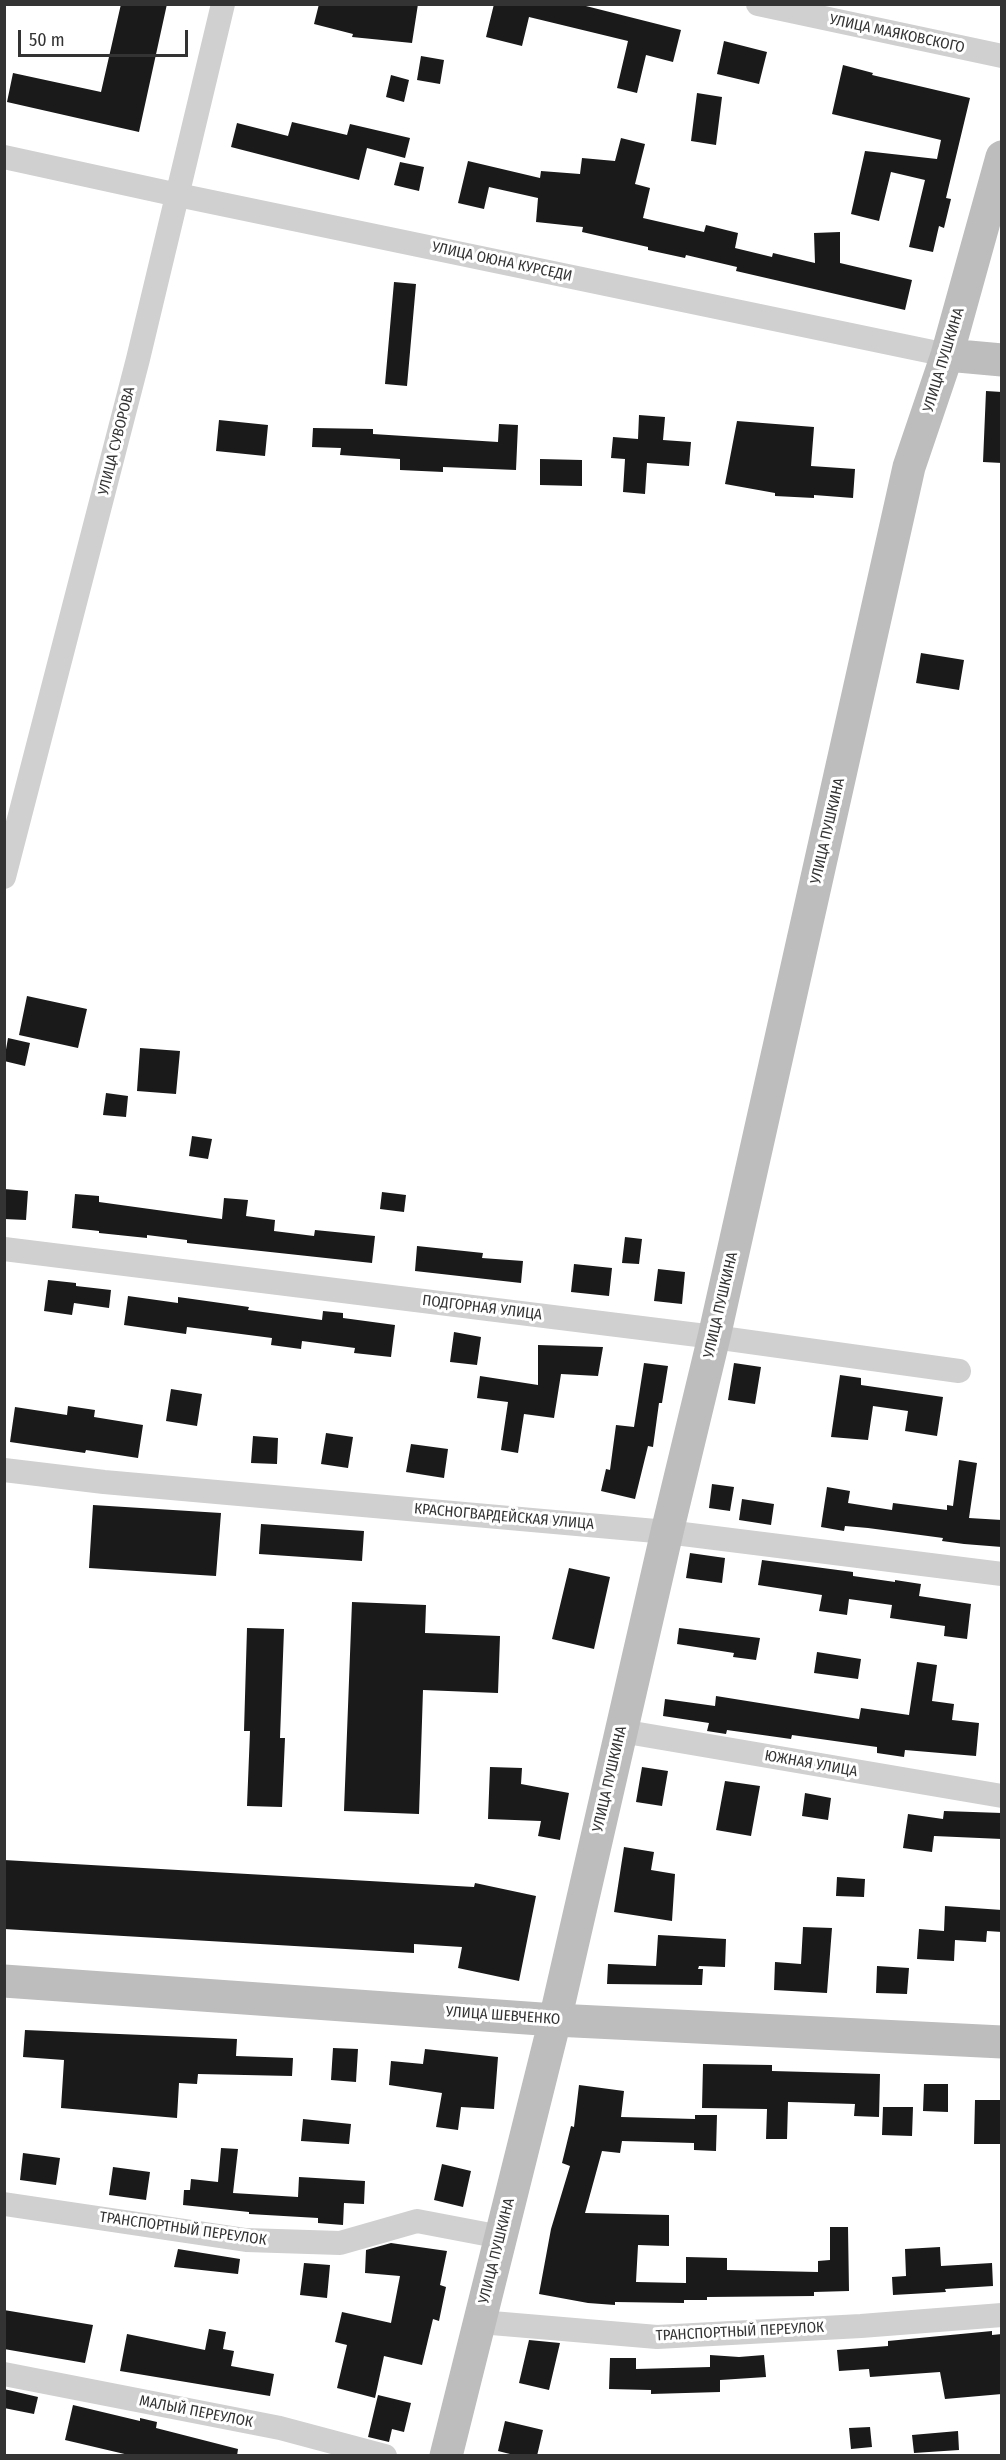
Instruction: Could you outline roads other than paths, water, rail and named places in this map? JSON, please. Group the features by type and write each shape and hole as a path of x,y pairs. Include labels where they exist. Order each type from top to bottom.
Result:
{"street":[{"name":"УЛИЦА СУВОРОВА","path":"4,877 178,195 224,4"},
{"name":"УЛИЦА МАЯКОВСКОГО","path":"758,4 1002,56"},
{"name":"УЛИЦА ОЮНА КУРСЕДИ","path":"4,157 947,355 1002,360"},
{"name":"УЛИЦА ПУШКИНА","path":"446,2456 555,2020 714,1337 909,467 947,355 1002,157"},
{"name":"ПОДГОРНАЯ УЛИЦА","path":"4,1249 714,1337 959,1371"},
{"name":"КРАСНОГВАРДЕЙСКАЯ УЛИЦА","path":"4,1470 104,1482 667,1532 1002,1574"},
{"name":"ЮЖНАЯ УЛИЦА","path":"621,1731 1002,1796"},
{"name":"УЛИЦА ШЕВЧЕНКО","path":"4,1981 555,2020 1002,2042"},
{"name":"ТРАНСПОРТНЫЙ ПЕРЕУЛОК","path":"4,2204 246,2240 340,2244 417,2221 501,2237"},
{"name":"ТРАНСПОРТНЫЙ ПЕРЕУЛОК","path":"480,2322 657,2337 1002,2315"},
{"name":"МАЛЫЙ ПЕРЕУЛОК","path":"4,2374 280,2428 385,2456"}]}
